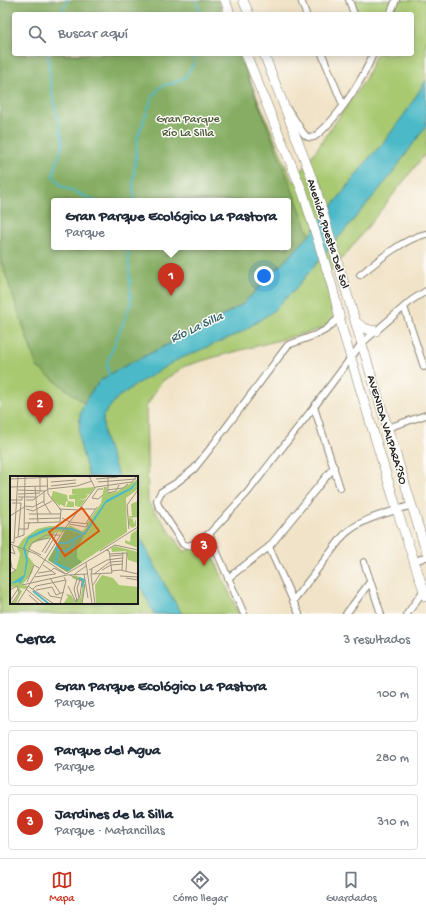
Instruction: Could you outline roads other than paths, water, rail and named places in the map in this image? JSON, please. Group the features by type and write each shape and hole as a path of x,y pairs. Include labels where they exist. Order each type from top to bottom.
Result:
{"main road":[{"path":"225,0 229,12"},
{"path":"243,0 247,12"},
{"name":"Avenida Puesta Del Sol","path":"247,56 303,193 332,286 339,318 351,356"},
{"name":"Avenida Puesta Del Sol","path":"265,56 315,186 362,343"},
{"path":"356,322 363,328 376,331"},
{"name":"AVENIDA VALPARA?SO","path":"362,343 426,551"},
{"name":"AVENIDA VALPARA?SO","path":"351,356 397,510 425,594"}],"street":[{"path":"301,0 305,12"},
{"path":"349,0 353,12"},
{"path":"391,12 396,0"},
{"path":"323,56 343,105"},
{"path":"284,105 293,115 305,135 311,138 316,136 343,105 356,87 372,56"},
{"path":"360,275 398,247 420,235 426,234"},
{"path":"339,318 327,329 318,334 288,345 194,469 161,492 157,500 158,505 183,544 187,546 191,545 209,534 247,493 362,343 404,307 426,291"},
{"path":"404,307 424,357 424,367"},
{"path":"314,407 340,488"},
{"path":"387,428 426,415"},
{"path":"228,578 269,547 334,467"},
{"path":"293,601 343,536 351,528 359,523 412,505"},
{"path":"209,534 244,614"},
{"path":"269,547 299,614"},
{"path":"415,561 426,557"},
{"path":"364,562 381,614"},
{"path":"346,614 370,582"},
{"path":"407,614 425,594"}],"water":[{"path":"426,80 426,126 388,179 295,289 272,312 240,333 175,361 117,398 103,416 104,437 119,476 89,476 80,444 79,432 80,415 84,403 93,389 100,381 115,371 205,326 243,304 310,235 406,112"},
{"path":"138,533 182,614 154,614 138,581"}],"waterway":[{"path":"61,12 68,0"},
{"path":"196,0 200,12"},
{"path":"48,56 51,87 63,143 53,175 61,186 89,198"},
{"path":"135,198 133,184 138,136 152,98 159,88 166,84 172,84 185,77 193,65 195,56"},
{"path":"109,377 107,363 131,303 128,250"}],"place":[{"name":"Gran Parque Ecológico La Pastora","path":"171,296"},
{"name":"Parque del Agua","path":"40,424"},
{"name":"Jardines de la Silla","path":"204,566"}],"park label":[{"name":"Gran Parque Río La Silla","path":"188,127"}],"water label":[{"name":"Río La Silla","path":"197,328"}]}
